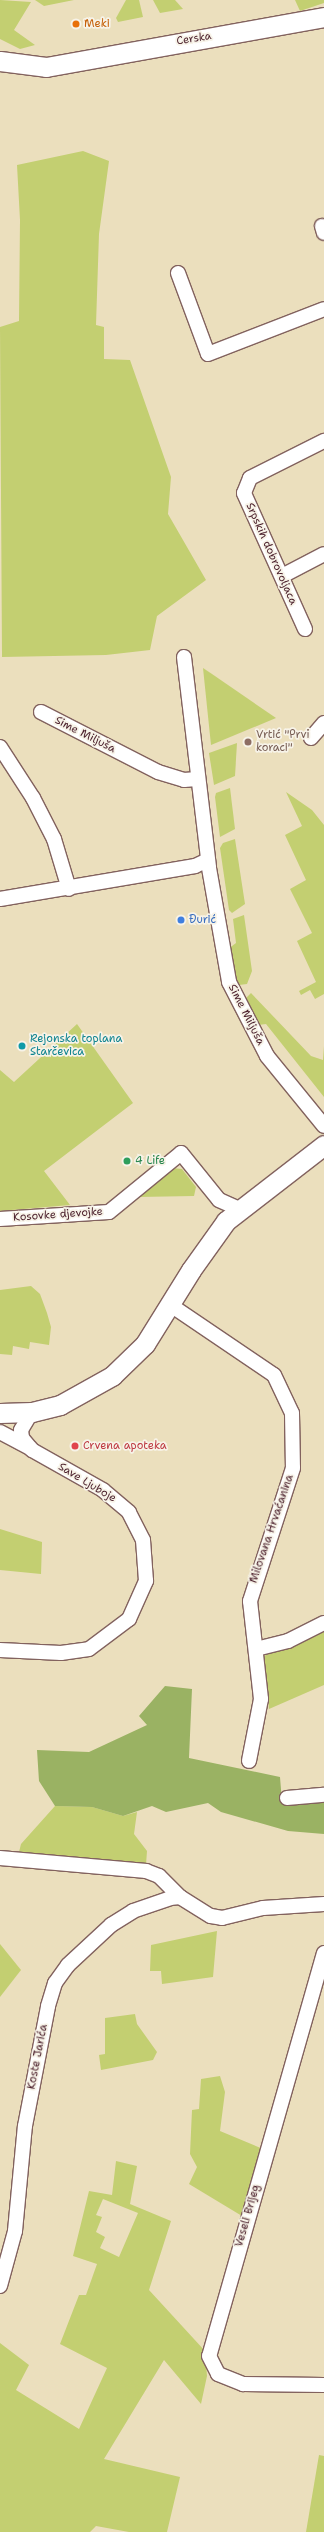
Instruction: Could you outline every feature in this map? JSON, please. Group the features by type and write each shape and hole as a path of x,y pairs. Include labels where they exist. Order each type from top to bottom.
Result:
{"street":[{"name":"Cerska","path":"0,62 33,67 64,64 324,17"},
{"name":"Cerska","path":"0,48 64,64"},
{"path":"178,273 208,354 324,309"},
{"name":"Srpskih dobrovoljaca","path":"305,629 244,493 250,478 324,441"},
{"path":"282,576 324,554"},
{"name":"Sime Miljuša","path":"184,657 197,779 219,936 235,996 268,1056 324,1126"},
{"name":"Sime Miljuša","path":"41,712 158,772 184,780 197,779"},
{"path":"311,738 324,723"},
{"path":"0,747 33,798 54,839 69,889"},
{"path":"0,899 69,889 195,866 208,860"},
{"path":"0,1413 32,1412 78,1397 112,1376 145,1344 172,1306 213,1238 239,1209 324,1145"},
{"name":"Kosovke djevojke","path":"0,1219 109,1212 181,1153 218,1200 239,1209"},
{"name":"Milovana Hrvaćanina","path":"172,1306 274,1375 292,1413 293,1468 250,1601 261,1699 249,1761"},
{"name":"Save Ljuboje","path":"32,1412 21,1430 22,1438 32,1450"},
{"name":"Save Ljuboje","path":"0,1432 103,1490 129,1512 143,1540 146,1581 129,1619 89,1649 61,1652 0,1650"},
{"path":"256,1649 288,1641 324,1623"},
{"path":"287,1798 324,1795"},
{"path":"0,1858 154,1873 180,1897 211,1916 222,1918 270,1907 324,1904"},
{"name":"Koste Jarića","path":"0,2286 15,2231 25,2126 55,1983 88,1943 111,1925 133,1911 180,1897"},
{"name":"Veseli Brijeg","path":"324,1953 209,2356 218,2374 243,2384 324,2385"}],"green space":[{"path":"0,0 31,2 14,30 35,45 20,49 0,39"},
{"path":"35,0 74,0 44,6"},
{"path":"126,0 139,0 143,17 118,22 116,18"},
{"path":"153,0 175,0 183,9 160,13"},
{"path":"295,0 324,0 324,3 300,11"},
{"path":"83,151 109,161 99,234 96,325 104,327 104,359 130,360 171,477 168,514 206,580 157,616 150,650 106,655 2,657 0,327 19,321 20,220 17,165"},
{"path":"203,668 212,674 276,718 211,745"},
{"path":"237,743 235,776 214,785 209,753"},
{"path":"230,788 235,829 220,837 215,797 216,793"},
{"path":"286,792 312,810 324,825 324,994 315,999 310,990 301,995 299,991 316,982 297,941 312,933 290,889 306,880 285,835 302,826"},
{"path":"235,839 245,904 232,913 229,910 220,848 223,843"},
{"path":"244,915 252,971 247,984 239,985 235,983 228,949 236,943 233,919"},
{"path":"251,993 311,1056 323,1060 324,1046 324,1097 266,1024 258,1025 244,1000"},
{"path":"77,1024 133,1103 44,1171 70,1205 0,1211 0,1070 14,1082"},
{"path":"172,1168 182,1169 196,1187 194,1196 138,1197"},
{"path":"31,1286 40,1294 47,1313 51,1327 49,1345 30,1342 29,1349 13,1346 12,1355 0,1354 0,1290"},
{"path":"0,1529 42,1542 41,1574 0,1570"},
{"path":"324,1630 324,1685 269,1709 264,1656"},
{"path":"165,1686 192,1689 189,1758 280,1777 282,1802 324,1798 324,1834 288,1831 221,1812 208,1803 166,1812 152,1806 123,1816 92,1807 55,1806 39,1781 37,1750 89,1752 147,1725 139,1716"},
{"path":"55,1806 92,1807 123,1816 137,1812 134,1834 147,1851 146,1865 18,1856 21,1844"},
{"path":"217,1931 213,1977 162,1984 161,1971 150,1971 151,1945"},
{"path":"0,1944 21,1970 0,1997"},
{"path":"135,2014 137,2024 157,2052 153,2060 101,2070 99,2055 105,2054 105,2018"},
{"path":"220,2076 225,2092 220,2131 263,2149 242,2216 189,2184 197,2167 190,2154 192,2110 199,2109 201,2079"},
{"path":"116,2161 137,2166 130,2204 171,2221 149,2290 205,2351 207,2376 201,2404 164,2360 104,2459 180,2477 167,2532 129,2532 96,2526 90,2532 0,2532 0,2343 29,2365 16,2390 79,2429 107,2368 60,2344 79,2295 86,2295 97,2264 73,2256 89,2191 112,2195","holes":["103,2199 138,2213 119,2257 100,2248 105,2237 96,2232 102,2217 96,2215"]},
{"path":"319,2455 324,2456 324,2532 306,2532"}],"place":[{"name":"Meki","path":"76,24"},
{"name":"Vrtić \"Prvi koraci\"","path":"248,742"},
{"name":"Đurić","path":"181,920"},
{"name":"Rejonska toplana Starčevica","path":"22,1046"},
{"name":"4 Life","path":"127,1161"},
{"name":"Crvena apoteka","path":"75,1446"}]}
